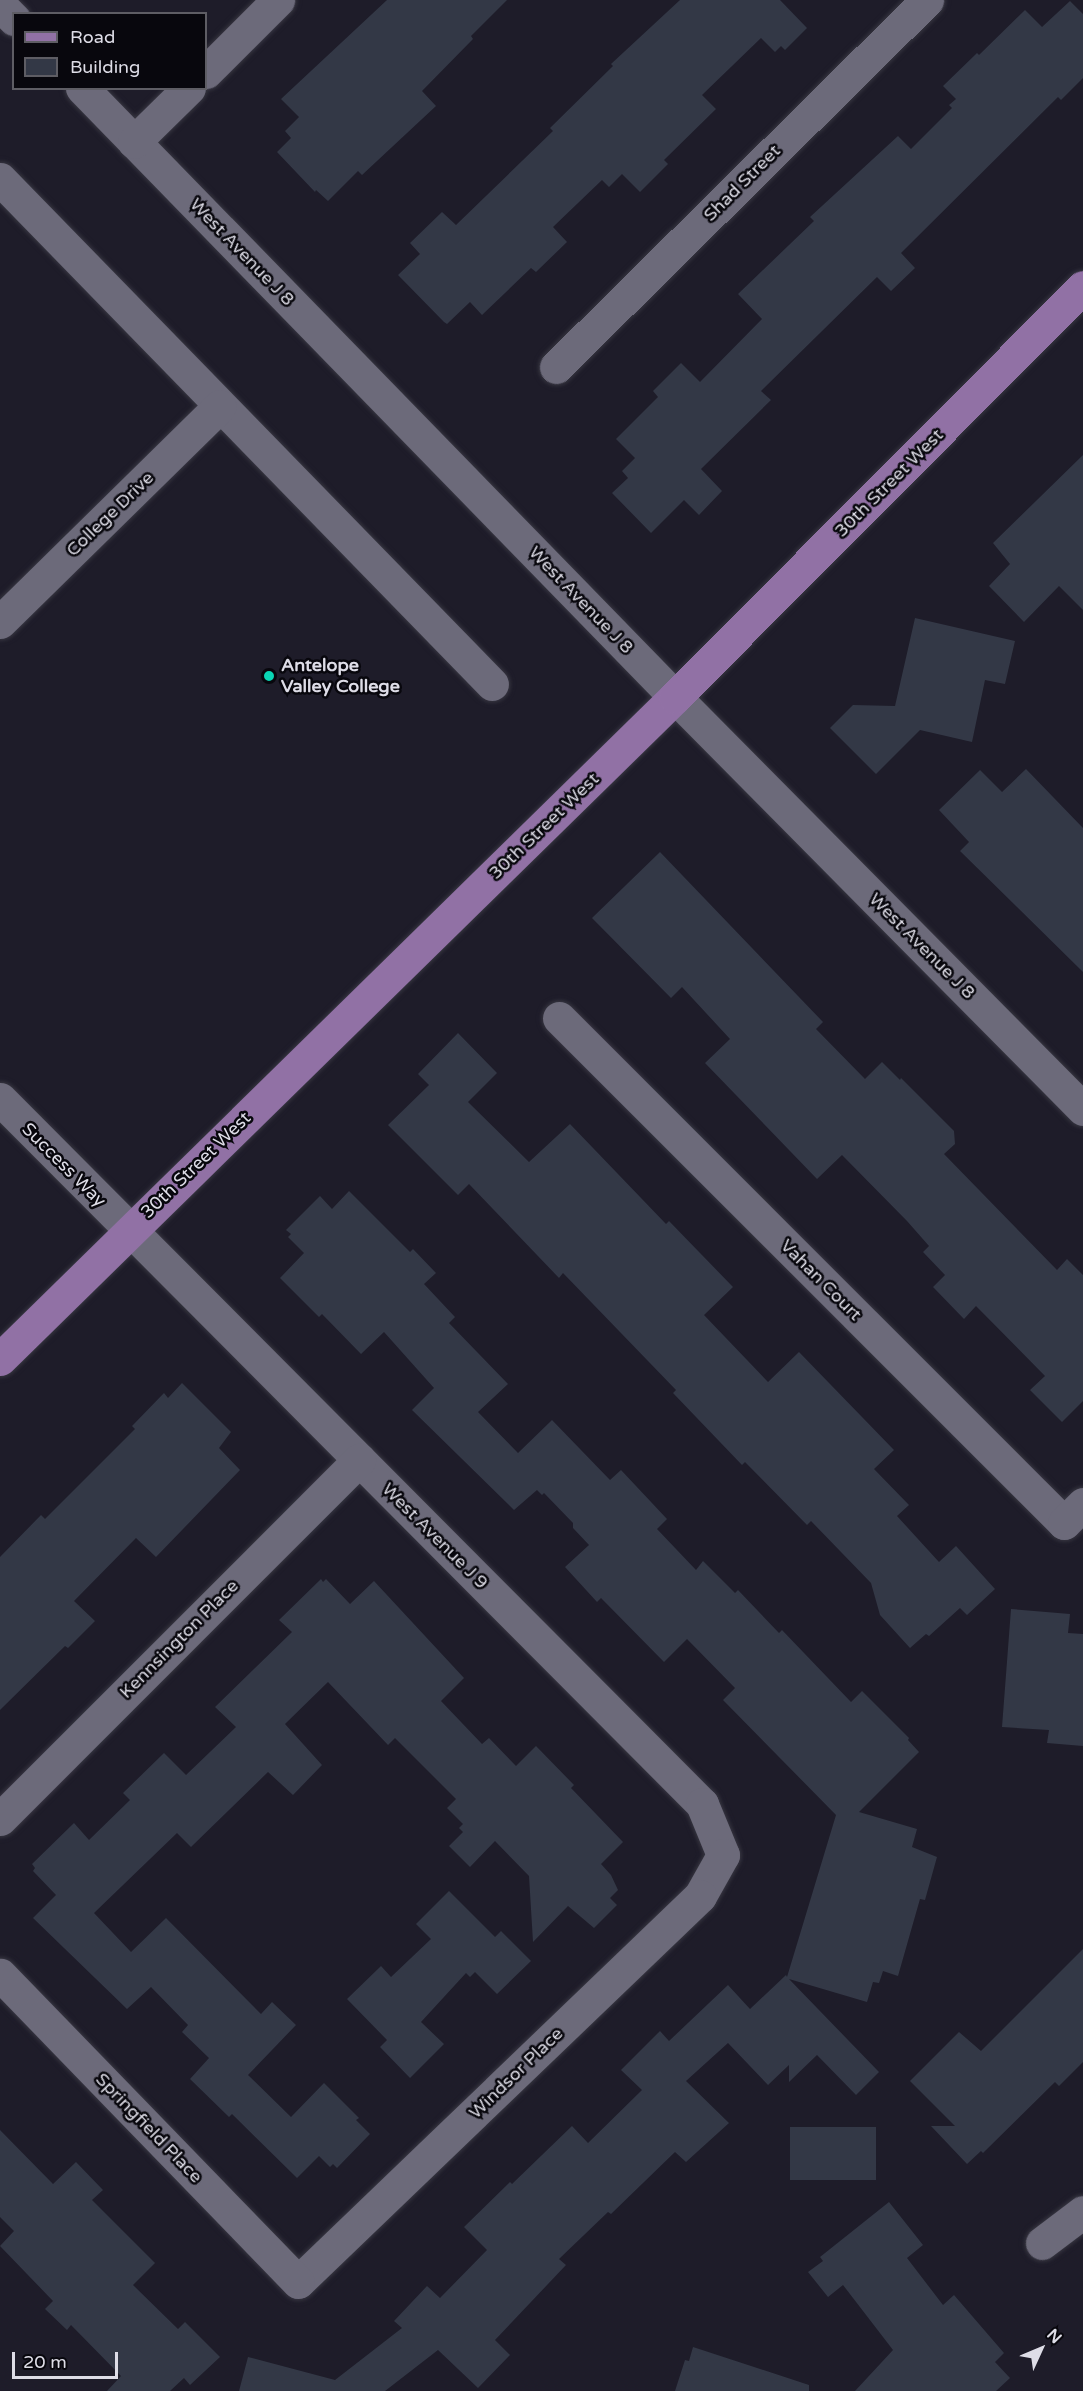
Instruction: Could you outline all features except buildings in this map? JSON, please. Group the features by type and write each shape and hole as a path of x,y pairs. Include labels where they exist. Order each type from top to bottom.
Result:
{"main road":[{"name":"30th Street West","path":"0,1359 129,1230 675,698 1083,287"}],"street":[{"path":"207,71 278,0"},
{"name":"Shad Street","path":"556,367 927,0"},
{"path":"0,5 12,17"},
{"name":"West Avenue J 8","path":"84,90 675,698 1083,1109"},
{"path":"134,142 187,90"},
{"path":"0,179 492,684"},
{"name":"College Drive","path":"0,622 220,406"},
{"name":"Vahan Court","path":"559,1018 1064,1523 1083,1504"},
{"name":"Success Way","path":"0,1099 129,1230"},
{"name":"West Avenue J 9","path":"129,1230 702,1804 723,1855"},
{"name":"Kennsington Place","path":"0,1819 359,1460"},
{"name":"Windsor Place","path":"298,2282 700,1896 723,1855"},
{"name":"Springfield Place","path":"0,1975 298,2282"},
{"path":"1042,2243 1083,2212"}],"place":[{"name":"Antelope Valley College","path":"269,676"}]}
